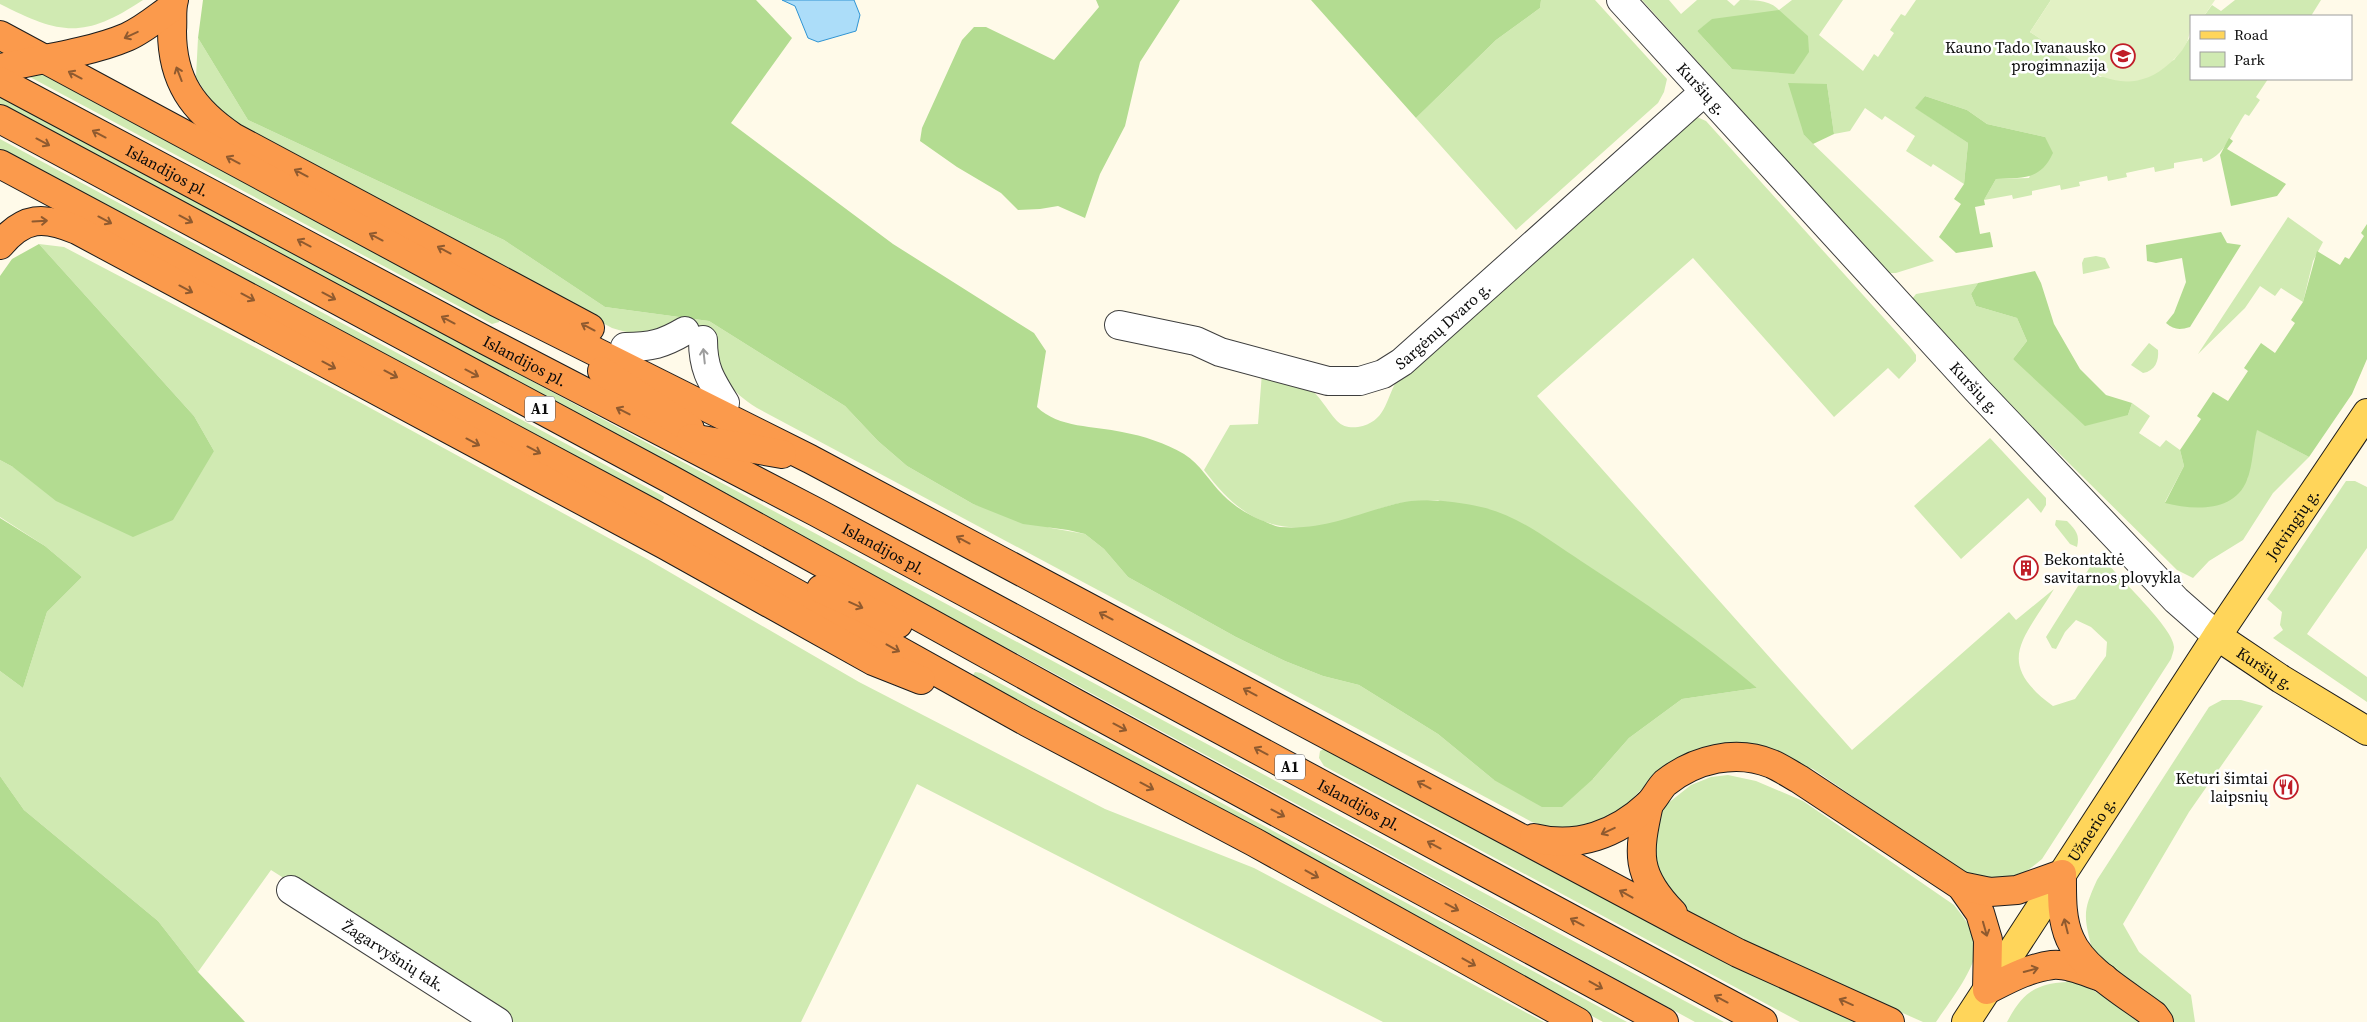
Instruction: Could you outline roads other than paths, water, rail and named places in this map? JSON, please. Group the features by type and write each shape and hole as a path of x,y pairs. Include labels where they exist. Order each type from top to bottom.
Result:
{"highway":[{"path":"0,68 22,46 85,49 126,38 139,31 173,4"},
{"path":"173,4 174,58 178,75 190,97 209,120 233,137 625,347 725,403 810,459"},
{"path":"22,46 496,302 810,459 1514,832 1684,925 1738,953 1890,1022"},
{"name":"Islandijos pl.","path":"0,81 816,512 1764,1022"},
{"name":"Islandijos pl.","path":"0,119 670,479 1077,704 1664,1022"},
{"path":"0,164 652,513 1027,722 1254,842 1578,1022"},
{"path":"0,245 23,224 38,220 57,222 77,230 665,545 874,661 1027,722"},
{"path":"496,302 816,512"},
{"path":"666,434 810,459"},
{"path":"652,513 1077,704"},
{"path":"1514,832 1553,843 1587,840 1618,826 1649,804 1664,784 1688,767 1716,758 1744,758 1772,764 1799,779 1961,886 1980,913 1988,940 1987,990 2025,972 2053,965 2077,969 2104,978"},
{"path":"1649,804 1642,838 1642,868 1654,894 1684,925"},
{"path":"1961,886 1990,892 2017,890 2062,874 2063,913 2070,939 2082,958 2104,978 2154,1015 2159,1022"}],"main road":[{"name":"Jotvingių g.","path":"2217,636 2367,413"},
{"name":"Kuršių g.","path":"2217,636 2281,679 2367,731"},
{"name":"Užnerio g.","path":"1966,1021 2217,636"}],"street":[{"name":"Kuršių g.","path":"1621,0 1996,410 2176,600 2217,636"},
{"name":"Sargėnų Dvaro g.","path":"1119,325 1196,341 1220,352 1328,381 1360,381 1383,374 1402,362 1704,92"},
{"path":"625,347 652,346 694,335 708,377 725,403"},
{"name":"Žagarvyšnių tak.","path":"291,890 498,1022"}],"water":[{"path":"782,0 854,0 860,15 856,31 818,42 808,38 795,6"}],"place":[{"name":"Kauno Tado Ivanausko progimnazija","path":"2123,56"},
{"name":"Bekontaktė savitarnos plovykla","path":"2026,568"},
{"name":"Keturi šimtai laipsnių","path":"2286,787"}]}
